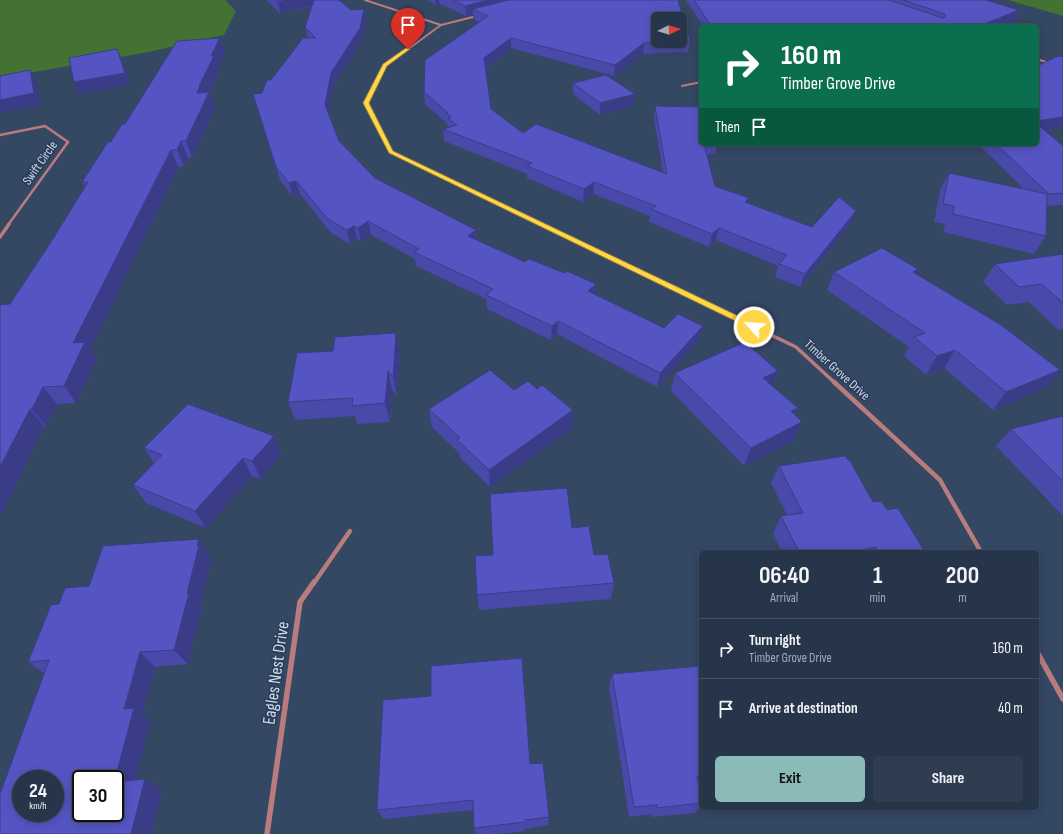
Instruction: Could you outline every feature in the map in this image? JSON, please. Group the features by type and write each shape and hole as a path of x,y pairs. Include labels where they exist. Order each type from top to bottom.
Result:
{"street":[{"path":"365,0 442,25"},
{"name":"Timber Grove Drive","path":"478,16 442,25 385,66 366,103 391,152 796,347 940,480 980,550"},
{"path":"1039,60 1050,64"},
{"path":"682,86 699,82"},
{"name":"Swift Circle","path":"0,135 45,126 68,142 0,237"},
{"name":"Eagles Nest Drive","path":"267,834 300,602 350,532"},
{"path":"1039,656 1063,699"}],"green space":[{"path":"0,0 225,0 236,11 224,35 149,52 0,78"},
{"path":"1008,0 1063,0 1063,16"}],"building":[{"path":"275,0 288,0 278,2"},
{"path":"314,0 339,0 351,10 364,9 360,28 331,73 325,105 339,141 375,178 476,230 468,236 525,262 529,259 564,273 567,271 596,284 588,291 664,328 678,314 703,326 660,373 558,321 552,326 486,295 493,289 414,252 419,249 368,221 358,228 354,226 347,230 328,219 296,181 289,183 276,167 253,94 262,93 267,80 271,80 303,38 316,38 305,27"},
{"path":"453,0 488,0 465,6"},
{"path":"508,0 678,0 682,12 651,12 651,43 644,43 615,65 511,38 484,58 491,109 523,133 536,124 667,174 655,106 699,107 699,146 705,146 715,186 749,198 745,202 812,227 839,197 856,211 805,274 779,264 787,255 719,228 712,234 651,209 656,206 594,182 584,189 527,166 532,163 443,129 457,125 448,118 451,117 446,113 448,113 424,92 425,60 488,16 473,9"},
{"path":"694,0 889,0 942,18 945,17 945,14 903,0 986,0 1019,10 984,24 710,24"},
{"path":"687,31 690,41 687,41"},
{"path":"220,38 211,56 214,56 197,93 209,92 186,141 181,141 177,150 171,150 73,343 85,342 64,386 43,387 0,467 0,305 10,304 88,182 82,182 108,142 111,142 122,124 125,124 177,41"},
{"path":"117,49 125,73 74,82 69,58"},
{"path":"1058,56 1063,57 1063,117 1039,121 1039,65"},
{"path":"30,70 34,93 0,100 0,76"},
{"path":"606,75 635,94 600,103 573,83"},
{"path":"1039,126 1063,146 1063,193 1049,194 998,146 1039,146"},
{"path":"949,173 1047,194 1046,236 953,214 954,206 943,204"},
{"path":"882,248 918,269 913,272 1001,325 1060,370 1006,392 955,350 937,356 914,337 925,333 834,272"},
{"path":"1063,254 1063,303 1042,284 1019,287 995,264"},
{"path":"396,333 393,377 388,371 385,403 352,406 353,398 288,402 297,353 333,351 335,337"},
{"path":"745,342 778,371 763,378 798,408 791,411 802,422 751,448 675,373"},
{"path":"490,370 514,390 528,381 537,389 542,385 573,410 489,470 457,440 460,438 429,409"},
{"path":"188,404 274,436 252,461 243,458 195,511 133,485 162,455 144,448"},
{"path":"1063,416 1063,481 1011,429"},
{"path":"845,456 848,460 849,459 873,502 881,501 887,510 898,508 924,550 878,550 876,547 860,550 798,550 781,516 803,513 779,466"},
{"path":"567,488 572,528 589,526 594,555 608,554 614,583 477,595 475,556 493,555 490,494"},
{"path":"199,539 197,545 199,545 187,593 189,593 174,650 140,652 124,709 134,708 117,770 72,770 72,822 124,822 124,781 145,779 131,834 0,834 0,794 49,660 28,662 51,605 59,604 65,588 89,586 103,546"},
{"path":"522,658 530,764 543,763 549,817 525,820 525,822 474,828 473,800 377,810 383,700 431,696 431,666"},
{"path":"699,666 699,777 697,777 699,787 699,803 657,808 657,805 634,807 612,674"}],"route":[{"path":"408,49 385,66 366,103 391,152 754,327"}]}
